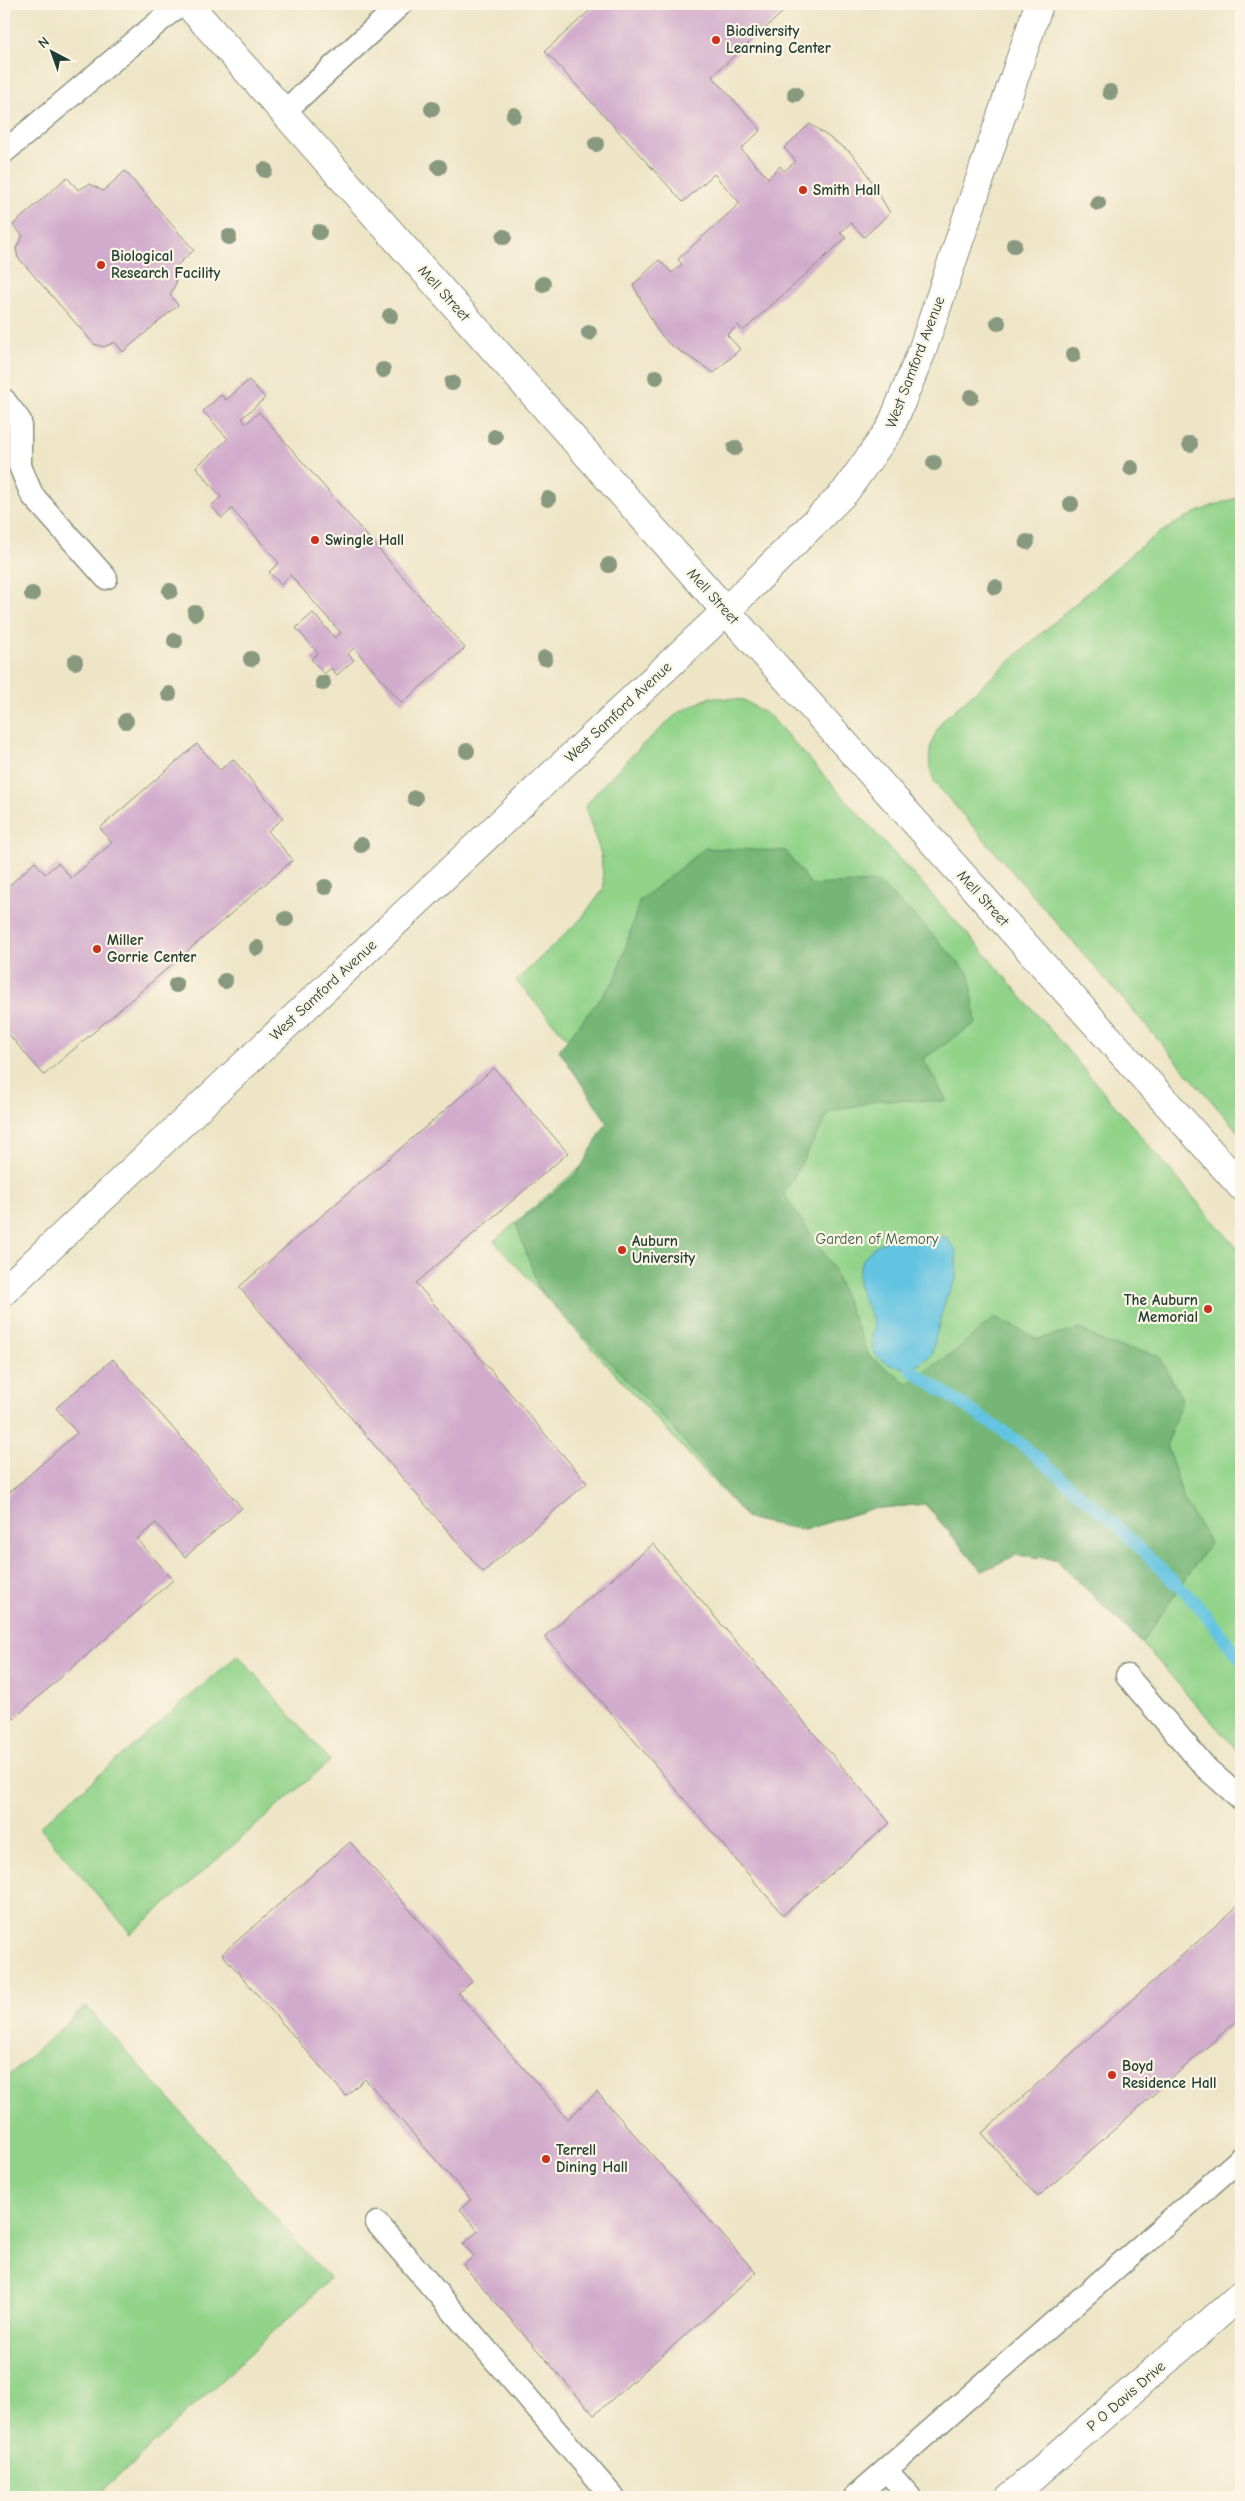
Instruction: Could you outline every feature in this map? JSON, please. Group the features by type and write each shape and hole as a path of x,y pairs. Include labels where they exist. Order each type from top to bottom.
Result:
{"street":[{"name":"Mell Street","path":"188,4 726,611 1241,1186"},
{"name":"West Samford Avenue","path":"4,1291 726,611 845,492 890,429 922,351 1039,4"},
{"name":"P O Davis Drive","path":"1010,2497 1241,2295"}],"lane":[{"path":"4,152 180,4"},
{"path":"284,112 401,4"},
{"path":"4,400 20,421 20,466 32,495 106,578"},
{"path":"1127,1676 1206,1768 1241,1799"},
{"path":"855,2497 1241,2158"},
{"path":"377,2223 613,2497"},
{"path":"886,2470 910,2497"}],"green space":[{"path":"1241,497 1241,1135 935,783 929,759 934,736 943,720 1136,550 1186,518 1212,506"},
{"name":"Garden of Memory","path":"710,697 744,700 771,717 980,948 1241,1253 1241,1755 1142,1643 1055,1559 1016,1555 982,1571 925,1504 870,1509 804,1530 748,1519 494,1241 638,1118 516,981 581,919 604,888 601,854 585,807 600,788 641,746 678,713"},
{"path":"705,848 786,851 811,885 877,882 915,916 970,975 976,1023 923,1059 947,1101 879,1100 830,1112 784,1194 831,1264 869,1356 907,1383 954,1352 995,1317 1038,1339 1080,1329 1108,1344 1159,1355 1182,1399 1167,1444 1184,1501 1210,1543 1142,1643 1055,1559 1016,1555 982,1571 926,1504 870,1509 804,1530 748,1519 672,1427 539,1289 516,1224 577,1174 607,1122 559,1050 616,978 640,900"},
{"path":"238,1655 330,1761 131,1934 39,1827"},
{"path":"86,2006 330,2279 96,2497 4,2497 4,2080"}],"water":[{"path":"900,1234 946,1237 956,1251 956,1280 946,1298 931,1355 911,1370 887,1363 877,1356 872,1345 873,1322 860,1292 858,1282 861,1264 870,1251 884,1241"}],"building":[{"name":"Smith Hall","path":"597,4 792,4 712,76 761,130 741,149 768,178 780,166 784,171 796,161 784,148 810,124 850,152 863,167 890,213 864,237 851,223 840,233 846,238 743,331 738,325 727,335 740,349 714,373 669,344 657,330 633,285 659,260 672,273 682,264 678,259 740,203 714,174 683,202 545,51"},
{"name":"Biological Research Facility","path":"125,171 194,250 173,269 176,283 170,295 178,305 123,352 115,342 104,347 94,344 18,258 16,248 23,236 13,225 67,177 78,190 90,184 103,191"},
{"name":"Swingle Hall","path":"249,380 265,398 242,418 246,424 259,412 465,648 402,703 354,648 348,654 354,660 337,675 331,668 324,674 311,659 318,653 296,628 313,613 335,638 341,633 290,575 281,585 269,572 279,563 232,509 222,518 211,506 221,497 196,467 228,439 203,411 221,395 226,400"},
{"name":"Miller Gorrie Center","path":"197,744 220,770 233,759 283,818 268,831 293,860 44,1075 4,1029 4,890 35,862 45,874 58,863 71,878 112,843 100,828"},
{"path":"494,1068 568,1153 416,1283 587,1483 483,1572 239,1287"},
{"path":"113,1359 242,1508 185,1557 156,1523 137,1539 173,1580 4,1727 4,1497 77,1433 56,1408"},
{"path":"653,1544 890,1823 783,1915 545,1636"},
{"name":"Terrell Dining Hall","path":"350,1842 472,1981 458,1993 568,2119 597,2092 756,2273 594,2415 463,2265 474,2256 463,2244 478,2231 460,2209 471,2200 365,2079 346,2096 222,1954"},
{"name":"Boyd Residence Hall","path":"1241,1903 1241,2017 1038,2197 982,2133"}],"waterway":[{"path":"911,1370 1019,1442 1116,1525 1197,1604 1241,1660"}],"place":[{"name":"Biodiversity Learning Center","path":"716,40"},
{"name":"Smith Hall","path":"803,190"},
{"name":"Biological Research Facility","path":"101,265"},
{"name":"Swingle Hall","path":"315,540"},
{"name":"Miller Gorrie Center","path":"97,949"},
{"name":"Auburn University","path":"622,1250"},
{"name":"The Auburn Memorial","path":"1208,1309"},
{"name":"Boyd Residence Hall","path":"1112,2075"},
{"name":"Terrell Dining Hall","path":"546,2159"}]}
